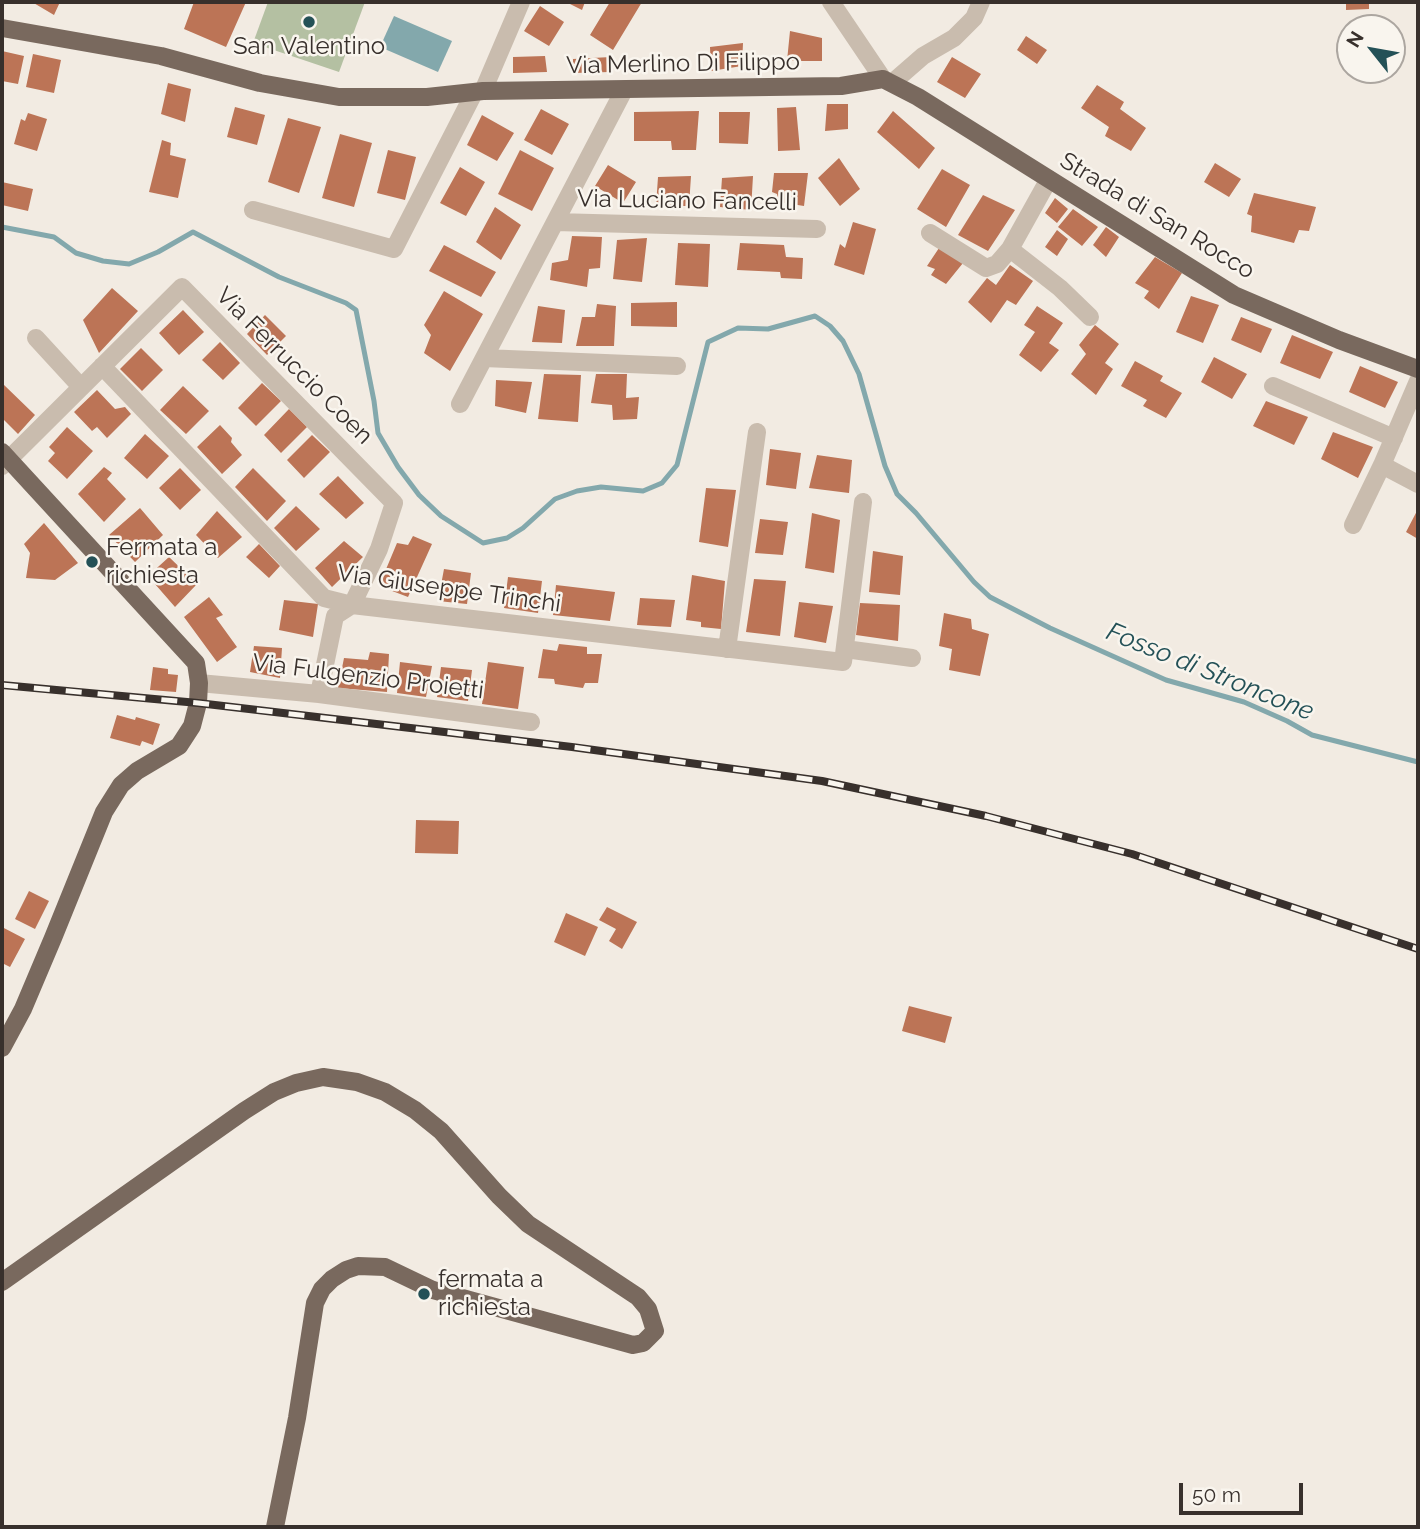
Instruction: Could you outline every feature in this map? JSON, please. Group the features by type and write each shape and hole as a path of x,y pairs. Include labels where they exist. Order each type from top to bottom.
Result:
{"main road":[{"name":"Via Merlino Di Filippo","path":"2,29 161,56 260,83 339,97 841,86 888,81"},
{"name":"Strada di San Rocco","path":"888,81 1234,295 1339,340 1418,369"},
{"path":"2,1048 23,1009 104,812 121,785 137,771 179,746 192,726 200,682 196,663 4,459"},
{"path":"2,1282 244,1111 274,1092 296,1083 323,1077 358,1082 385,1092 415,1110 441,1131 528,1224 638,1297 648,1309 655,1331 643,1343 633,1345 433,1290 385,1267 358,1266 346,1270 327,1284 315,1303 275,1527"}],"street":[{"path":"253,211 394,249 479,92 521,2"},
{"path":"831,2 888,81 954,38 974,18 981,2"},
{"path":"460,404 624,90"},
{"path":"930,233 986,268 997,264 1010,249 1049,179"},
{"name":"Via Luciano Fancelli","path":"555,222 817,229"},
{"path":"1010,249 1060,288 1090,317"},
{"name":"Via Ferruccio Coen","path":"4,459 182,287 394,503 379,550 352,605 335,616 319,694"},
{"path":"36,338 81,387"},
{"path":"484,358 677,366"},
{"name":"Via Giuseppe Trinchi","path":"102,366 324,598 352,605 727,649 912,658"},
{"path":"1353,525 1418,381"},
{"path":"1273,386 1394,438"},
{"path":"727,649 757,432"},
{"path":"1382,465 1418,484"},
{"path":"844,656 863,502"},
{"name":"Via Fulgenzio Proietti","path":"200,682 319,694 531,722"}],"green space":[{"name":"San Valentino","path":"268,2 365,2 339,72 253,43"}],"water":[{"path":"394,16 452,41 438,72 380,47"}],"building":[{"path":"32,2 60,2 54,15"},
{"path":"194,2 246,2 226,47 184,29"},
{"path":"566,2 585,2 582,10"},
{"path":"610,2 642,2 613,50 590,35"},
{"path":"1346,2 1369,2 1369,9 1346,10"},
{"path":"540,6 564,22 549,46 524,31"},
{"path":"790,31 822,38 822,61 787,61"},
{"path":"1026,36 1047,50 1037,64 1017,50"},
{"path":"743,43 742,66 711,71 710,47"},
{"path":"2,51 24,56 18,84 2,81"},
{"path":"33,54 61,60 54,93 26,87"},
{"path":"545,56 547,72 513,73 513,57"},
{"path":"611,57 610,72 573,73 573,59"},
{"path":"952,57 981,74 965,98 937,82"},
{"path":"168,83 191,89 185,122 161,114"},
{"path":"1097,85 1124,102 1120,109 1146,128 1131,151 1105,136 1109,127 1081,108"},
{"path":"827,104 848,104 848,129 825,131"},
{"path":"235,107 265,115 257,145 227,137"},
{"path":"796,107 800,150 778,151 777,108"},
{"path":"541,109 569,124 552,155 524,140"},
{"path":"699,111 696,150 672,150 671,141 634,141 634,112"},
{"path":"893,111 935,148 919,169 877,132"},
{"path":"719,112 750,112 748,144 719,143"},
{"path":"28,113 47,119 37,151 14,144 21,119 25,121"},
{"path":"482,115 514,133 497,161 467,145"},
{"path":"288,118 321,127 299,193 268,182"},
{"path":"340,134 372,143 354,207 322,198"},
{"path":"162,140 171,143 170,155 186,159 178,198 149,192"},
{"path":"388,150 416,157 405,200 377,193"},
{"path":"520,150 554,168 532,211 498,194"},
{"path":"839,158 860,189 840,206 818,178"},
{"path":"1215,163 1241,179 1229,197 1204,182"},
{"path":"608,165 636,182 623,203 595,186"},
{"path":"460,167 485,182 466,216 440,203"},
{"path":"942,169 970,185 946,227 917,209"},
{"path":"774,173 808,173 804,206 779,202 777,194 772,192"},
{"path":"691,176 689,206 656,206 658,177"},
{"path":"753,176 751,210 720,207 722,178"},
{"path":"2,182 33,189 28,211 2,205"},
{"path":"1254,193 1316,207 1309,231 1299,230 1294,243 1251,232 1252,216 1247,214"},
{"path":"983,195 1015,210 988,251 958,235"},
{"path":"1055,198 1068,209 1057,223 1045,213"},
{"path":"495,207 521,225 501,260 476,242"},
{"path":"1073,209 1098,227 1082,246 1058,227"},
{"path":"853,222 876,229 864,275 834,265 840,244 845,248"},
{"path":"1106,227 1119,237 1106,257 1093,245"},
{"path":"1057,230 1068,239 1057,256 1045,247"},
{"path":"572,236 602,237 600,268 589,269 587,287 550,280 552,263 568,260"},
{"path":"647,238 642,282 613,279 617,240"},
{"path":"678,243 710,244 708,287 675,285"},
{"path":"740,243 784,245 786,257 803,258 802,279 781,278 780,272 737,270"},
{"path":"444,245 496,272 481,297 429,271"},
{"path":"939,248 963,263 946,284 931,275 935,269 927,266"},
{"path":"1155,257 1182,273 1159,309 1144,298 1149,291 1135,283"},
{"path":"1010,265 1033,281 1016,305 1007,300 991,323 968,302 987,278 996,285"},
{"path":"112,288 138,311 99,353 83,320"},
{"path":"444,291 483,314 450,371 424,353 431,335 424,325"},
{"path":"1191,296 1219,305 1203,343 1176,332"},
{"path":"677,302 677,327 631,326 631,303"},
{"path":"597,304 616,306 614,346 576,346 582,317 595,317"},
{"path":"538,306 565,310 562,343 532,342"},
{"path":"1037,306 1063,323 1049,343 1059,350 1041,372 1019,355 1035,332 1024,325"},
{"path":"183,310 204,332 179,355 159,333"},
{"path":"265,315 286,336 267,355 247,334"},
{"path":"1241,317 1272,329 1261,353 1231,340"},
{"path":"1095,325 1119,344 1105,363 1113,369 1096,395 1071,374 1086,354 1079,345"},
{"path":"1292,335 1333,352 1320,379 1280,363"},
{"path":"220,342 240,363 223,380 202,360"},
{"path":"141,348 163,370 142,391 120,369"},
{"path":"1214,357 1247,374 1232,399 1201,382"},
{"path":"1135,361 1163,376 1160,381 1182,393 1166,418 1143,406 1147,400 1121,386"},
{"path":"1360,366 1398,382 1385,408 1349,392"},
{"path":"544,374 581,375 578,422 538,419"},
{"path":"596,374 627,374 626,398 639,397 637,419 613,420 612,405 591,403"},
{"path":"496,380 532,382 526,413 495,406"},
{"path":"2,383 35,415 18,434 2,418"},
{"path":"262,383 281,401 256,426 238,408"},
{"path":"183,386 209,411 186,434 160,410"},
{"path":"97,390 115,409 125,407 131,414 107,438 97,427 92,431 74,412"},
{"path":"1266,401 1308,417 1294,445 1253,426"},
{"path":"289,409 307,427 281,453 264,435"},
{"path":"220,425 242,455 222,474 197,447"},
{"path":"67,427 93,451 67,479 48,461 55,453 49,447"},
{"path":"1333,432 1373,447 1358,478 1321,459"},
{"path":"145,434 169,456 147,479 124,458"},
{"path":"312,435 330,452 304,478 287,460"},
{"path":"770,449 801,453 796,489 766,485"},
{"path":"817,455 852,460 849,493 809,488"},
{"path":"104,467 112,473 107,479 126,499 104,522 78,494"},
{"path":"180,468 201,490 180,510 159,488"},
{"path":"253,468 286,501 267,521 235,487"},
{"path":"338,476 364,503 346,519 319,494"},
{"path":"706,488 736,490 728,547 699,542"},
{"path":"296,506 320,529 296,551 274,528"},
{"path":"140,508 163,535 135,562 109,535"},
{"path":"1418,509 1418,539 1406,532"},
{"path":"217,511 242,537 218,558 196,535"},
{"path":"812,513 840,520 834,573 805,568"},
{"path":"760,519 788,522 783,555 755,553"},
{"path":"44,523 78,563 55,580 26,578 30,553 24,544"},
{"path":"413,536 432,544 408,597 379,586 397,543 408,545"},
{"path":"344,541 363,557 332,587 315,568"},
{"path":"259,544 280,566 269,578 246,557"},
{"path":"873,551 903,556 900,595 869,592"},
{"path":"169,557 197,584 175,607 148,576"},
{"path":"444,569 471,573 467,604 438,601"},
{"path":"692,575 725,581 721,629 701,627 701,622 686,620"},
{"path":"508,577 542,581 538,613 504,608"},
{"path":"754,579 786,581 780,636 746,632"},
{"path":"556,585 615,592 610,621 553,615"},
{"path":"209,597 223,615 216,618 237,647 217,662 184,617"},
{"path":"640,598 675,600 671,627 637,625"},
{"path":"284,600 318,604 313,637 279,630"},
{"path":"799,602 833,606 826,643 794,637"},
{"path":"860,603 900,605 898,641 856,635"},
{"path":"944,613 971,619 972,629 989,634 980,676 949,670 952,649 939,646"},
{"path":"559,644 587,647 587,654 602,654 598,683 585,683 583,688 555,684 554,679 538,678 543,649 557,651"},
{"path":"254,646 282,648 280,678 250,672"},
{"path":"370,652 389,654 387,692 338,688 344,658 368,660"},
{"path":"400,662 432,666 426,697 397,693"},
{"path":"488,662 524,667 518,709 482,704"},
{"path":"153,667 168,669 168,674 178,675 176,692 150,690"},
{"path":"441,667 472,670 468,701 437,697"},
{"path":"117,715 160,724 153,745 142,741 140,746 110,738"},
{"path":"416,820 459,821 458,854 415,853"},
{"path":"29,891 49,901 35,929 15,919"},
{"path":"607,907 637,922 622,949 609,941 616,929 599,920"},
{"path":"566,913 598,927 585,956 554,942"},
{"path":"2,927 25,939 10,967 2,963"},
{"path":"909,1006 952,1017 945,1043 902,1031"}],"waterway":[{"name":"Fosso di Stroncone","path":"2,227 54,237 76,253 103,261 129,264 158,252 193,232 279,277 346,303 356,310 378,433 419,495 441,516 483,543 507,538 523,528 555,499 577,491 601,487 643,491 662,483 677,465 708,342 738,328 768,329 815,316 830,326 843,341 859,374 885,466 897,494 990,597 1050,628 1166,680 1244,702 1312,735 1418,762"}],"railway":[{"path":"2,685 198,703 572,747 822,781 986,816 1132,854 1418,949"}],"place":[{"name":"San Valentino","path":"309,22"},
{"name":"Fermata a richiesta","path":"92,562"},
{"name":"fermata a richiesta","path":"424,1294"}]}
